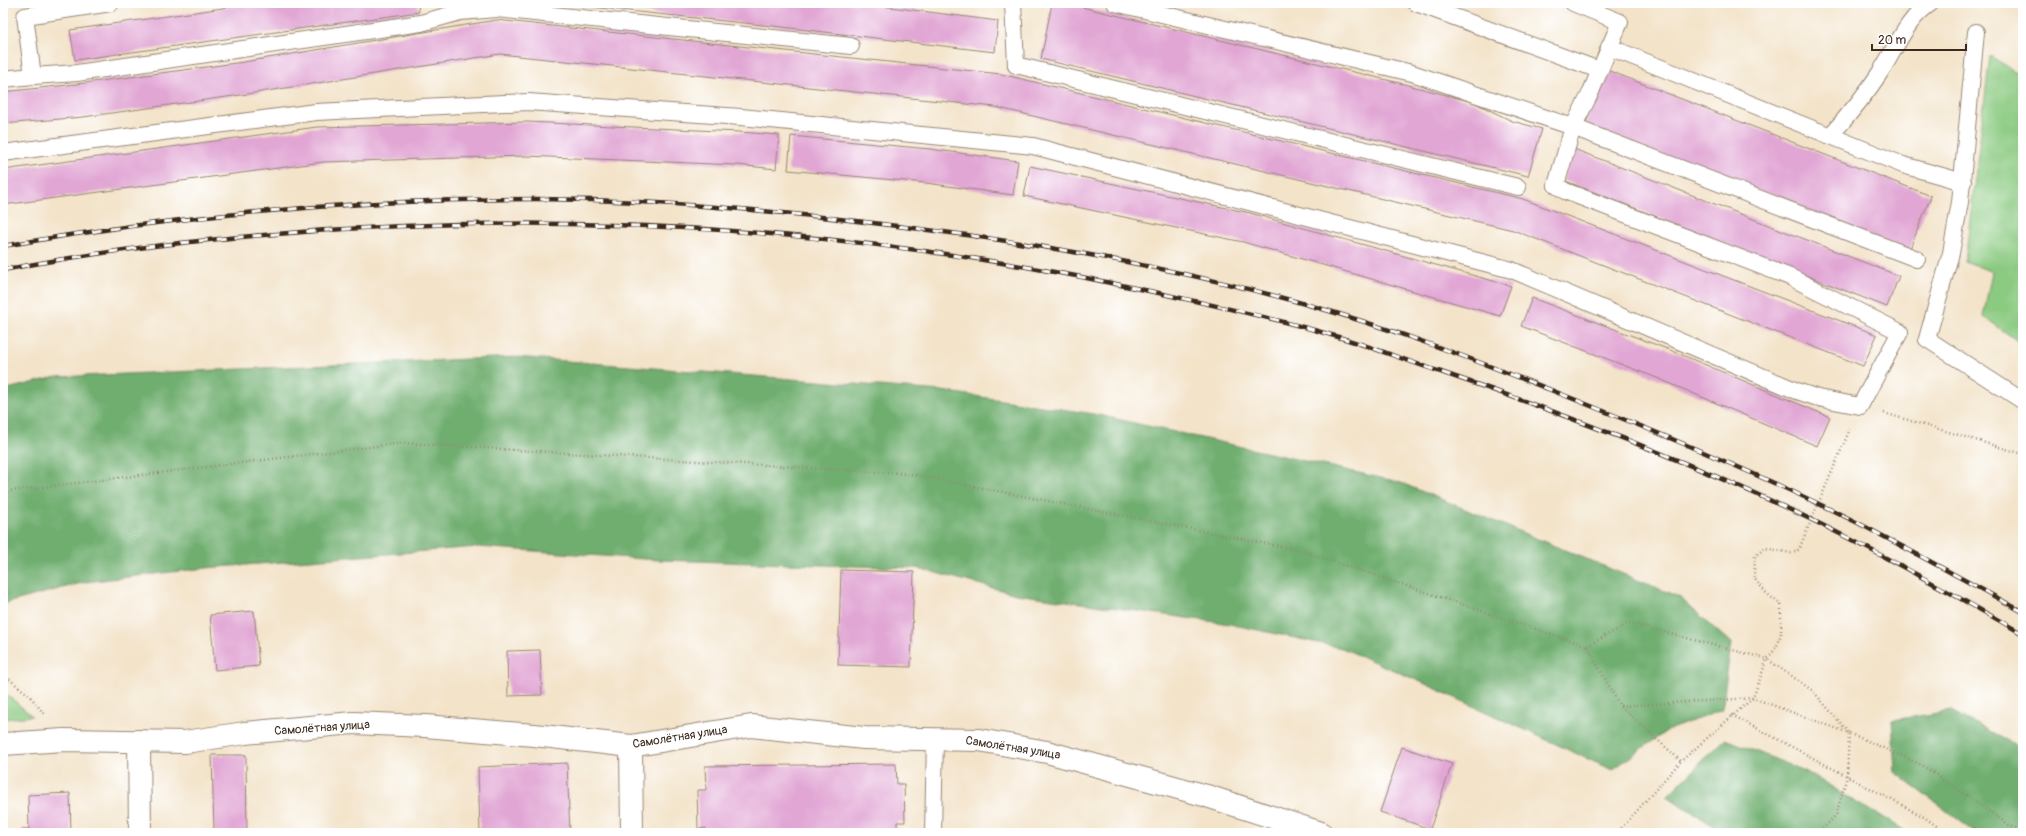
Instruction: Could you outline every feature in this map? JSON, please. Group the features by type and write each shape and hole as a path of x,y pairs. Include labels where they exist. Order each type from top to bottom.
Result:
{"street":[{"name":"Самолётная улица","path":"3,744 64,740 186,742 245,734 353,723 425,726 534,735 631,746 751,726 864,738 979,740 1048,752 1207,796 1321,833"},
{"path":"139,741 140,833"},
{"path":"631,746 632,833"}],"lane":[{"path":"33,76 25,16 111,3"},
{"path":"1014,3 1016,65 1518,187"},
{"path":"1115,3 1176,10 1412,74 1573,127 1917,259"},
{"path":"1416,3 1599,70"},
{"path":"3,153 316,112 528,102 741,117 1033,146 1512,270 1797,391 1818,398 1860,406 1900,332 1790,277 1565,191 1556,186 1573,127 1590,94 1620,22 1572,3"},
{"path":"1830,136 1854,110 1894,51 1908,25 1922,9 1931,3"},
{"path":"3,79 77,73 421,23 458,7 496,9 851,46"},
{"path":"1976,32 1963,182 1952,253 1927,339 2023,401"},
{"path":"1609,47 1904,165 1963,182"},
{"path":"933,833 935,739"}],"path":[{"path":"1615,833 1627,822 1681,761 1752,698 1767,659 1776,648 1781,634 1781,605 1766,593 1754,578 1755,556 1765,548 1791,553 1796,552 1799,549 1831,470 1860,406 2023,454"},
{"path":"3,492 402,443 910,474 1299,550 1587,646 1620,706 1681,761"},
{"path":"1587,646 1630,623 1767,659 1813,692 1849,733 1847,776 1836,815 1819,833"},
{"path":"3,674 30,696 64,740"},
{"path":"1620,706 1752,698 1849,733 1922,765 2021,833"},
{"path":"1732,715 1924,817 1946,833"}],"green space":[{"path":"1990,56 2023,76 2023,345 1983,316 1992,272 1965,261"},
{"path":"516,357 942,391 1094,414 1399,482 1679,597 1731,643 1722,710 1668,730 1612,770 1421,682 1342,648 1230,624 1016,594 917,568 658,560 478,547 206,568 85,582 3,604 3,390 56,377"},
{"path":"3,691 32,716 3,719"},
{"path":"1951,711 2023,749 2023,833 1976,833 1895,772 1892,720"},
{"path":"1725,739 1805,771 1909,833 1725,833 1667,796"}],"building":[{"path":"258,3 418,3 419,12 75,60 70,30"},
{"path":"552,3 859,3 998,21 995,52 782,27"},
{"path":"1052,3 1065,3 1473,102 1512,121 1542,129 1528,176 1041,59"},
{"path":"496,20 1001,74 1523,199 1877,335 1863,366 1513,230 995,107 500,54 248,94 83,117 3,124 3,92 77,84 244,62"},
{"path":"1607,70 1931,196 1909,251 1585,125"},
{"path":"528,122 779,135 776,169 737,165 526,156 323,162 3,205 3,170 317,127"},
{"path":"791,136 930,149 1018,161 1013,195 926,183 788,170"},
{"path":"1574,149 1899,276 1887,307 1563,180"},
{"path":"1030,166 1250,213 1511,286 1500,316 1243,242 1024,196"},
{"path":"1532,298 1670,350 1830,417 1817,446 1657,378 1521,326"},
{"path":"841,570 914,572 911,667 838,665"},
{"path":"254,611 259,666 215,670 210,615"},
{"path":"540,650 542,695 508,696 507,651"},
{"path":"1402,747 1452,764 1430,829 1380,812"},
{"path":"212,755 246,755 247,833 214,833"},
{"path":"567,763 570,833 480,833 478,767"},
{"path":"896,764 897,784 904,784 905,822 897,822 897,833 706,833 706,828 698,829 697,790 706,790 705,766"},
{"path":"70,793 71,833 22,833 22,829 29,829 28,795"}],"railway":[{"path":"3,246 136,226 269,211 404,202 538,199 676,204 767,211 955,233 1103,257 1250,289 1298,302 1366,322 1500,370 1676,441 1785,488 1856,522 2023,612"},
{"path":"3,270 100,253 231,238 376,227 488,224 600,225 711,230 823,239 934,252 1044,270 1154,292 1307,328 1369,347 1579,421 1673,458 1810,519 1891,560 2023,634"}]}
